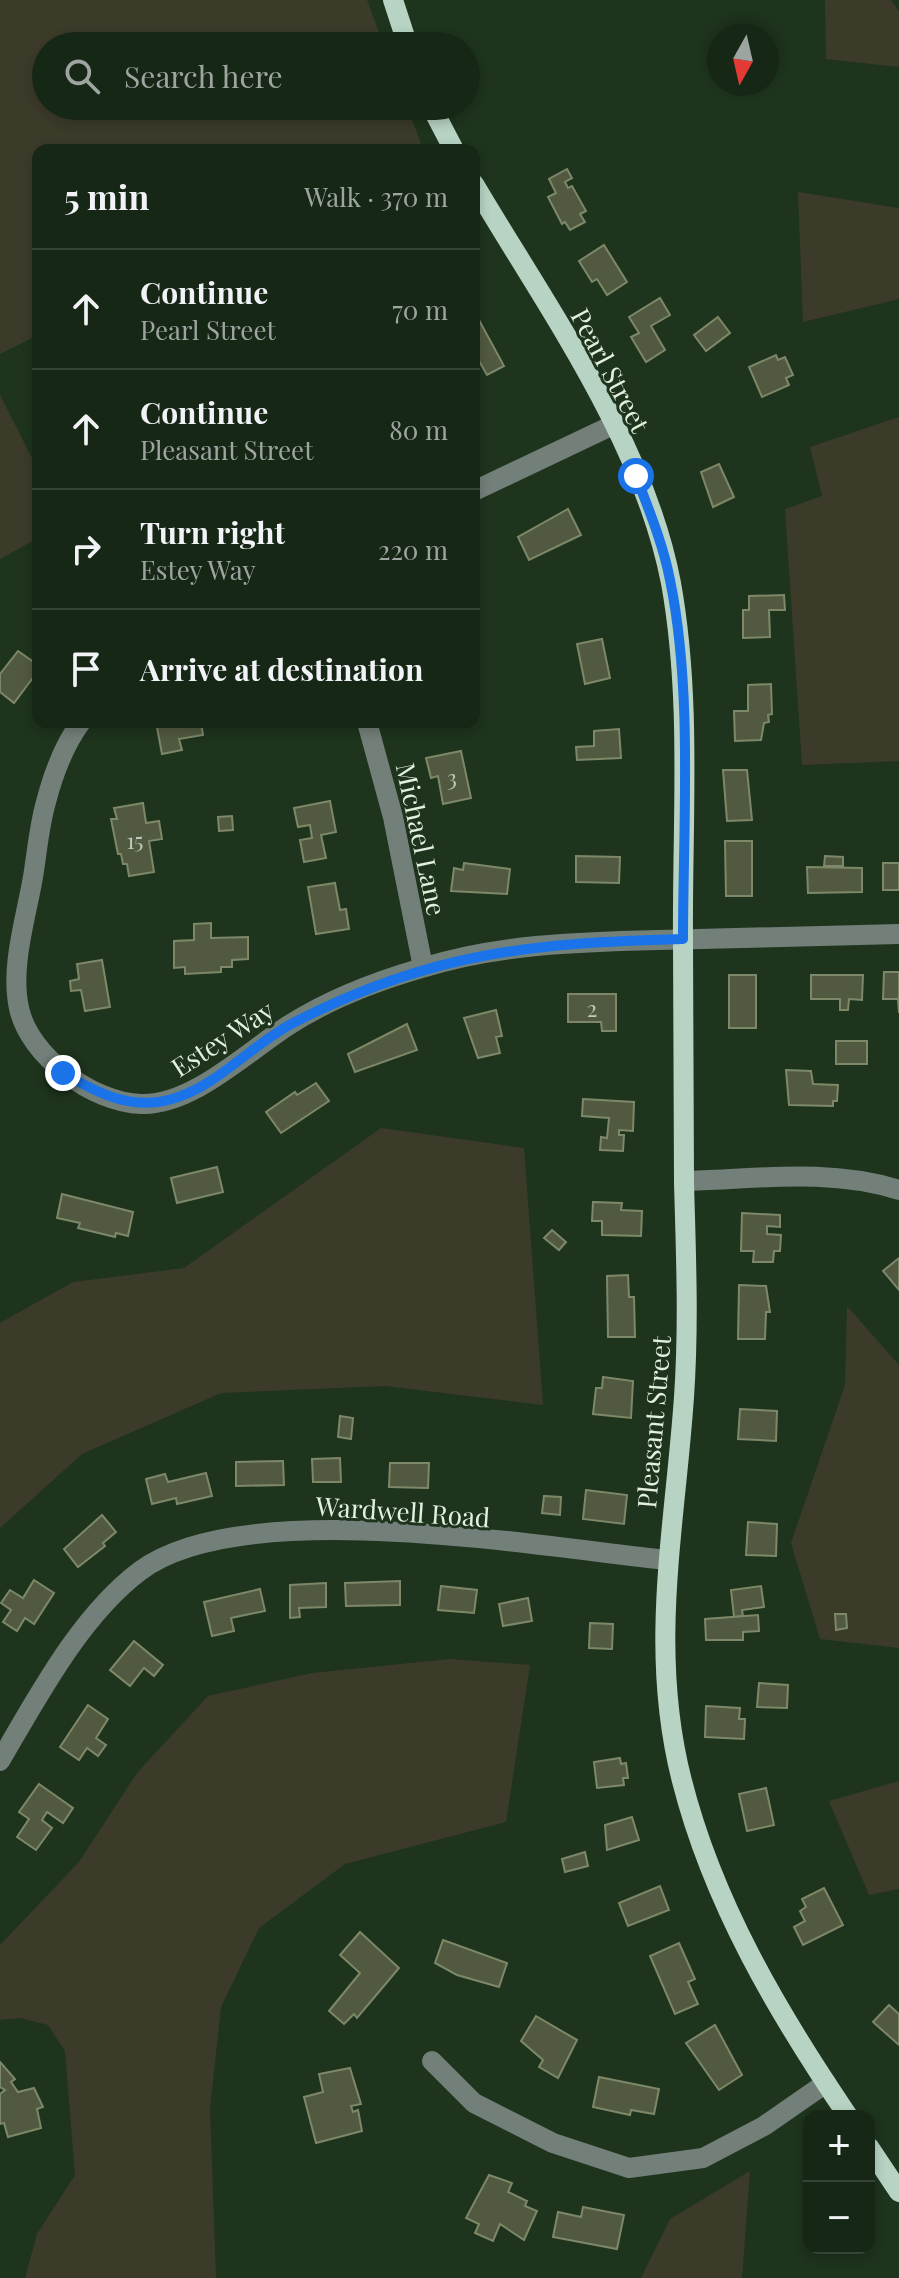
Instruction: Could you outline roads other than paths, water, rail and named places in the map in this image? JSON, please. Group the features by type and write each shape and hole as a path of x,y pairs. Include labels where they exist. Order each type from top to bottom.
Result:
{"main road":[{"path":"393,0 403,32"},
{"path":"438,120 451,144"},
{"name":"Pearl Street","path":"480,194 528,270 613,425 653,519 670,580 679,642 681,689"},
{"name":"Pleasant Street","path":"681,689 684,1181 689,1294 684,1399 667,1560 665,1682 681,1780 706,1855 742,1942 791,2031 844,2110"},
{"path":"875,2156 899,2192"}],"street":[{"path":"480,488 613,425"},
{"name":"Estey Way","path":"77,728 70,737 46,802 18,965 19,1009 37,1046 63,1073 94,1091 140,1105 174,1099 218,1075 291,1024 351,994 423,967 512,949 581,942 899,934"},
{"name":"Michael Lane","path":"369,728 393,817 423,967"},
{"path":"684,1181 824,1177 865,1179 899,1190"},
{"name":"Wardwell Road","path":"0,1761 43,1687 93,1619 140,1571 181,1550 260,1534 342,1528 667,1560"},
{"path":"432,2061 474,2103 553,2143 629,2168 703,2158 764,2126 826,2083"}]}
